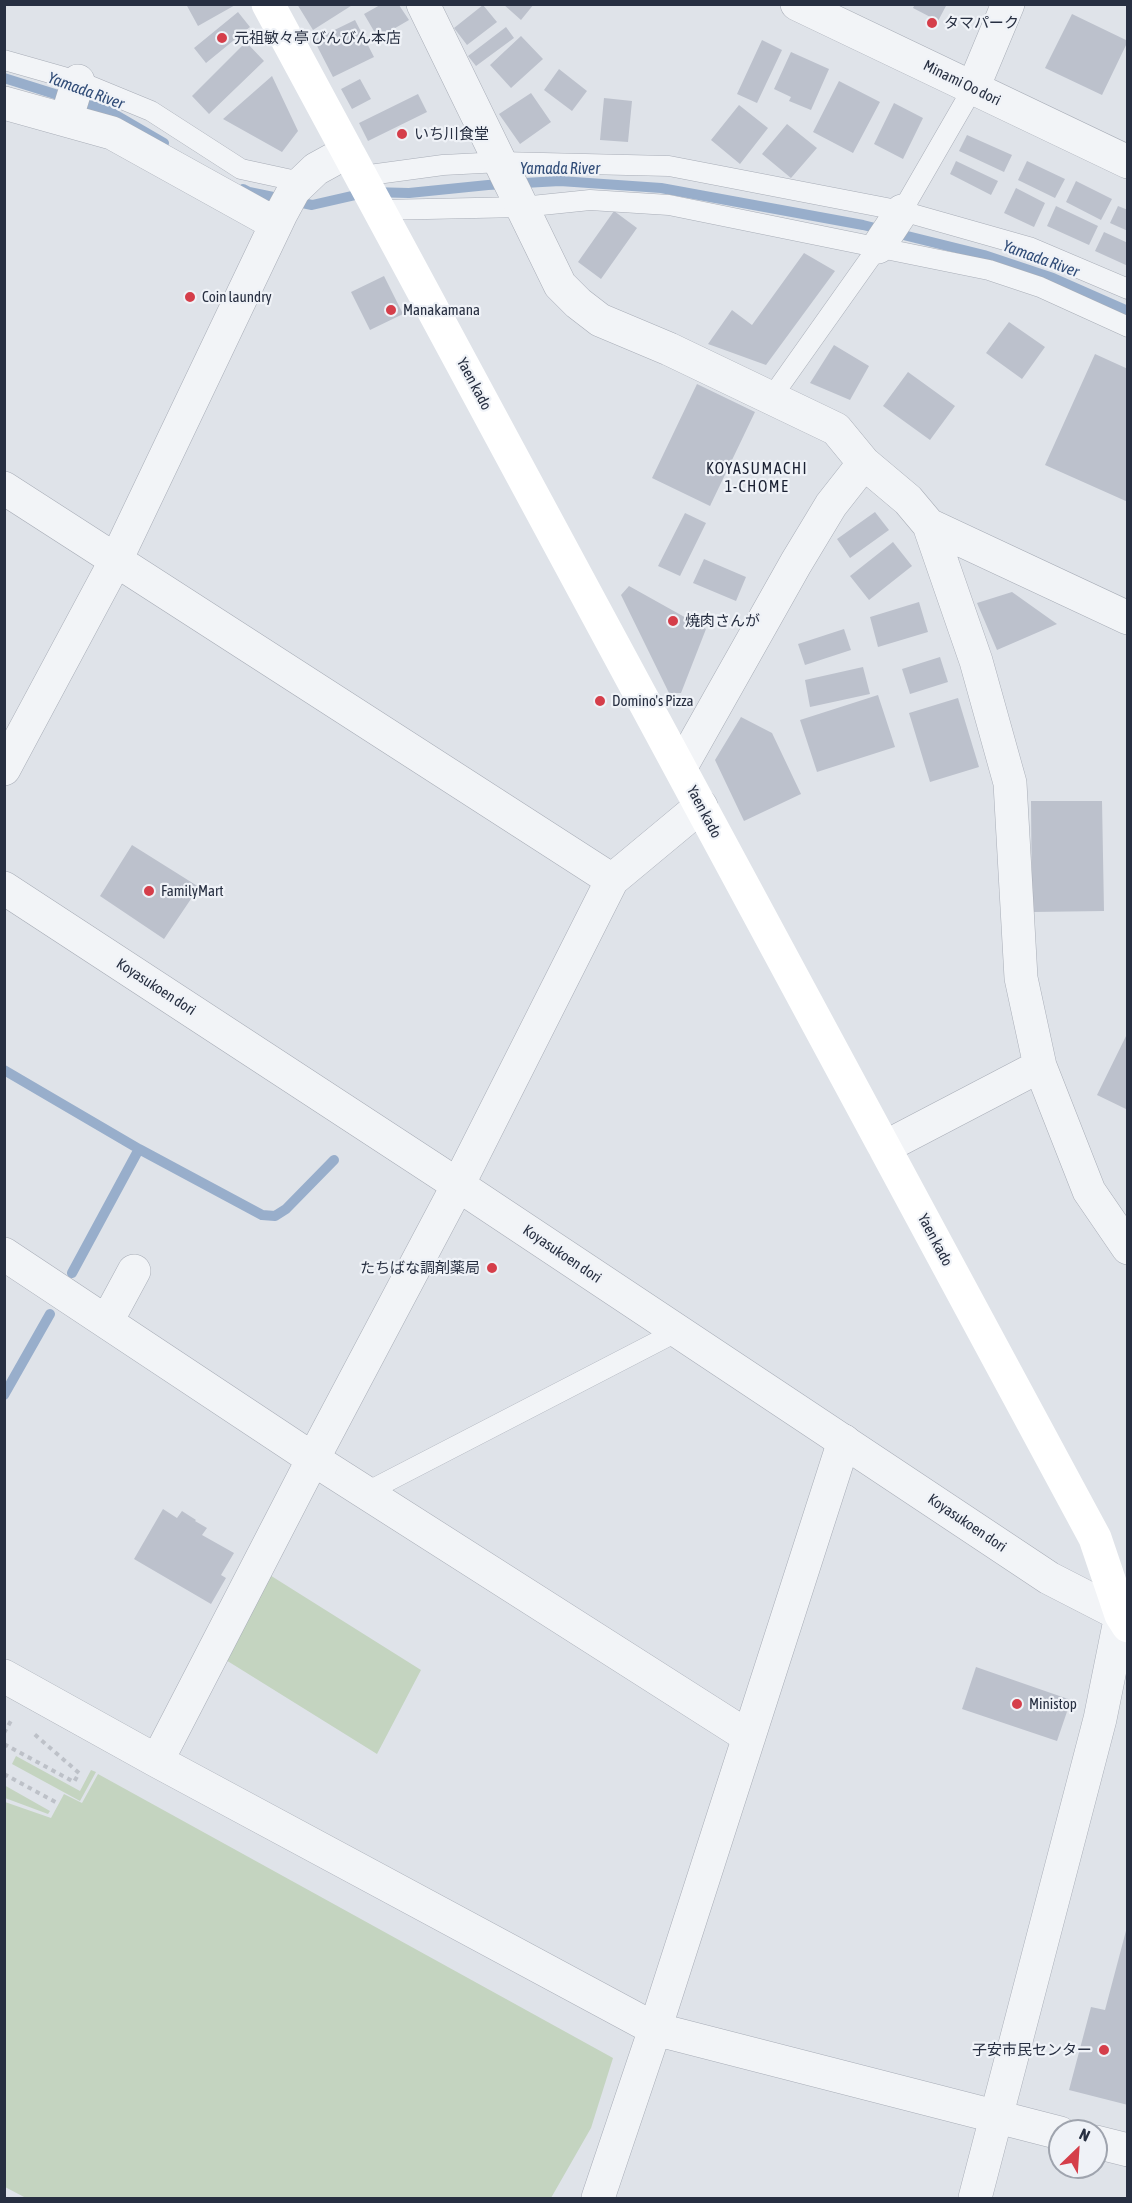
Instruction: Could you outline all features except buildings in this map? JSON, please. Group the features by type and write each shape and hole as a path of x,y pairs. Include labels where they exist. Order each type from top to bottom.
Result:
{"main road":[{"name":"Yaen kado","path":"268,4 1095,1538 1126,1612"}],"street":[{"path":"423,4 560,285 600,320 669,349 836,429 864,463 908,500 929,525 976,661 1011,783 1021,978 1040,1066 1089,1191 1128,1248"},
{"name":"Minami Oo dori","path":"797,4 1128,162"},
{"path":"974,88 1008,4"},
{"path":"66,119 77,82"},
{"path":"4,103 112,133 288,203"},
{"path":"4,769 116,560 288,203 316,169 366,185"},
{"path":"681,768 801,554 831,506 864,463"},
{"path":"4,488 612,880"},
{"path":"929,525 1128,618"},
{"path":"157,1761 458,1185 612,880 701,806"},
{"name":"Koyasukoen dori","path":"4,888 458,1185 1049,1578 1126,1612"},
{"path":"885,1147 1040,1066"},
{"path":"4,1254 365,1493 749,1737"},
{"path":"107,1321 134,1271"},
{"path":"598,2199 844,1441"},
{"path":"975,2199 1126,1612"},
{"path":"4,1676 655,2029 1048,2130"},
{"path":"1108,2145 1128,2150"}],"lane":[{"path":"4,60 77,82 151,111 241,169 288,203"},
{"path":"771,398 890,229 974,88"},
{"path":"366,185 443,165 669,166 890,229 989,270 1040,287 1128,327"},
{"path":"366,185 521,205 590,200 669,205 1029,247 1128,289"},
{"path":"365,1493 678,1331"}],"path":[{"path":"4,1733 14,1716 22,1724"},
{"path":"4,1744 74,1782 79,1773 30,1731"},
{"path":"4,1774 59,1804"}],"green space":[{"path":"257,1567 421,1670 377,1754 213,1652"},
{"path":"16,1756 80,1791 91,1770 96,1772 80,1801 12,1764"},
{"path":"98,1774 613,2058 591,2128 551,2198 26,2198 5,2187 5,1802 51,1818 64,1794 82,1803"},
{"path":"4,1785 50,1811 48,1814 5,1798"}],"waterway":[{"name":"Yamada River","path":"4,78 109,111 164,143"},
{"name":"Yamada River","path":"243,189 312,205 369,192 409,193 560,181 661,188 863,225 984,255 1053,278 1128,311"},
{"path":"4,1070 139,1149 262,1215 275,1216 286,1209 334,1160"},
{"path":"72,1273 139,1149"},
{"path":"4,1395 50,1314"}],"place":[{"name":"タマパーク","path":"932,23"},
{"name":"元祖敏々亭 びんびん本店","path":"222,38"},
{"name":"いち川食堂","path":"402,134"},
{"name":"Coin laundry","path":"190,297"},
{"name":"Manakamana","path":"391,310"},
{"name":"焼肉さんが","path":"673,621"},
{"name":"Domino's Pizza","path":"600,701"},
{"name":"FamilyMart","path":"149,891"},
{"name":"たちばな調剤薬局","path":"492,1268"},
{"name":"Ministop","path":"1017,1704"},
{"name":"子安市民センター","path":"1104,2050"}],"district":[{"name":"KOYASUMACHI 1-CHOME","path":"757,478"}]}
